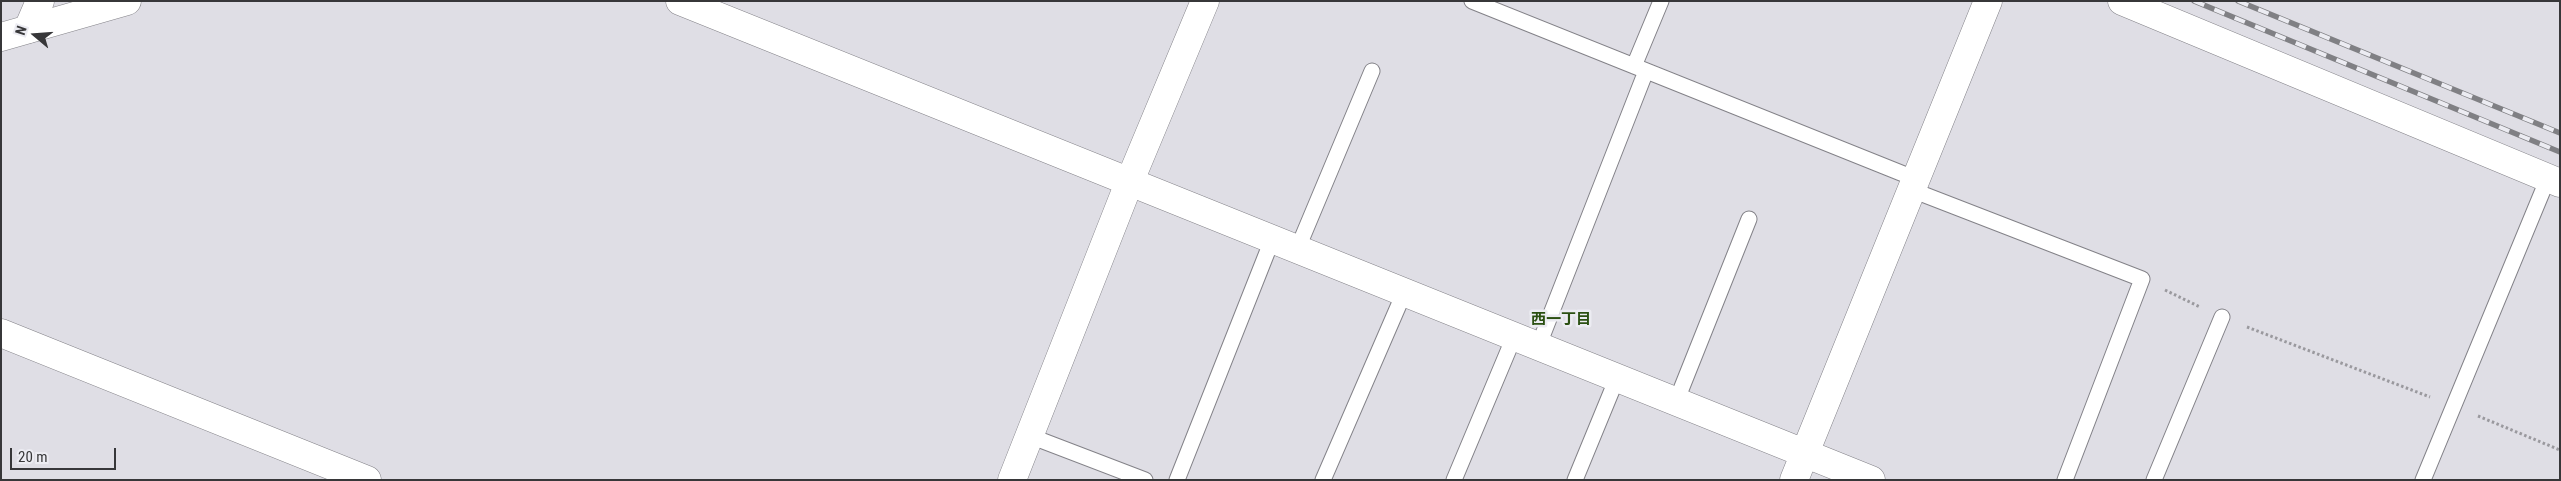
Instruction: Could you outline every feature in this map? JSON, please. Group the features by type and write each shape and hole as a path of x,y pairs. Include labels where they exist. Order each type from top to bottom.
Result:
{"street":[{"path":"28,29 40,1"},
{"path":"1,37 127,1"},
{"path":"680,1 734,11 1129,183 1871,480"},
{"path":"1012,480 1129,183 1205,1"},
{"path":"1794,480 1988,1"},
{"path":"2122,1 2554,181"},
{"path":"1,332 367,480"}],"lane":[{"path":"1538,347 1640,68 1661,1"},
{"path":"1481,3 2142,279 2065,480"},
{"path":"1297,250 1372,72"},
{"path":"2423,480 2554,181"},
{"path":"1676,402 1749,219"},
{"path":"1177,480 1272,240"},
{"path":"1323,480 1404,293"},
{"path":"2154,480 2222,318"},
{"path":"1454,480 1514,337"},
{"path":"1575,480 1617,378"},
{"path":"1030,436 1145,480"}],"path":[{"path":"2142,279 2222,318 2454,406 2560,450"}],"railway":[{"path":"2194,1 2560,152"},
{"path":"2238,1 2560,133"}],"district":[{"name":"西一丁目","path":"1561,320"}]}
